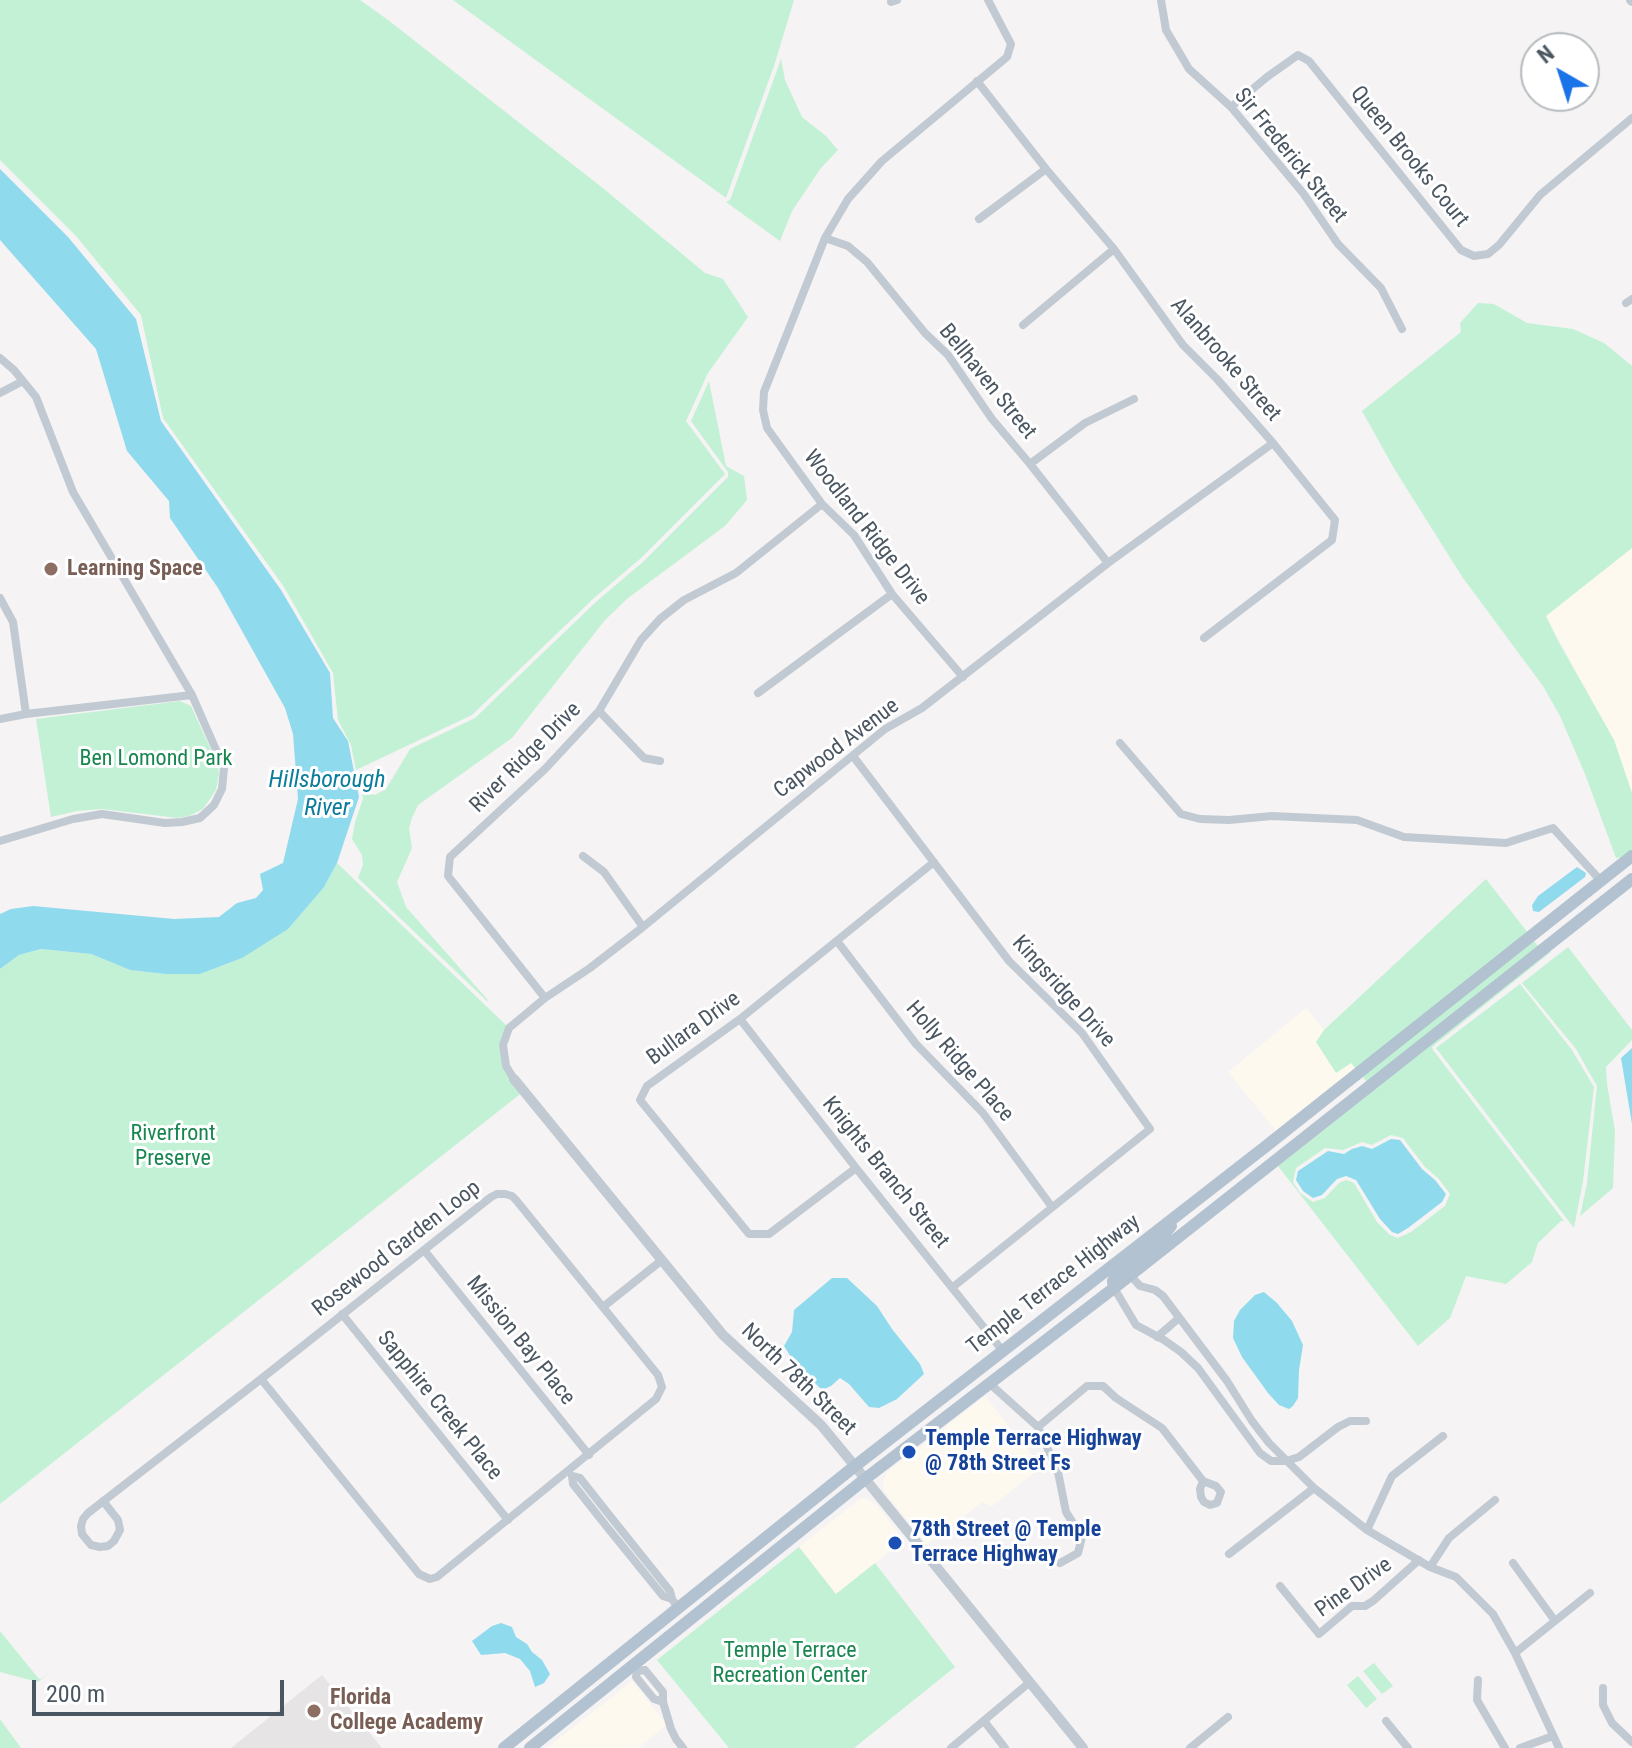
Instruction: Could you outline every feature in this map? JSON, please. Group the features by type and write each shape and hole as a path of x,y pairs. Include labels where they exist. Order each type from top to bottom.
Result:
{"main road":[{"name":"Temple Terrace Highway","path":"504,1748 675,1604 1179,1214 1632,856"},
{"name":"Temple Terrace Highway","path":"530,1748 635,1669 865,1479 1114,1288 1632,879"},
{"path":"1534,934 1545,948"},
{"path":"1304,1116 1315,1129"},
{"path":"1114,1288 1113,1281 1118,1272 1161,1238 1179,1214"},
{"path":"1002,1350 1014,1364"},
{"path":"635,1669 632,1658 675,1622 675,1604"}],"street":[{"name":"Woodland Ridge Drive","path":"963,677 892,594 854,535 822,504 767,428 763,410 764,392 825,238 848,199 882,161 1007,57 1011,44 988,0"},
{"name":"Sir Frederick Street","path":"1161,0 1166,30 1189,69 1231,107 1303,193 1338,244 1381,288 1402,329"},
{"name":"Queen Brooks Court","path":"1231,107 1298,55 1309,61 1461,250 1474,256 1488,254 1499,245 1540,195 1632,118"},
{"name":"Alanbrooke Street","path":"977,81 1114,249 1183,345 1273,443 1335,520 1332,540 1204,638"},
{"path":"979,219 1046,169"},
{"name":"Bellhaven Street","path":"825,238 848,246 867,262 925,333 948,355 992,419 1108,563"},
{"path":"1023,325 1114,249"},
{"path":"0,358 36,397 73,492 192,695 224,768 222,789 214,805 200,818 165,823 102,814 73,819 0,841"},
{"path":"0,393 23,381"},
{"path":"1030,464 1085,423 1134,399"},
{"name":"Capwood Avenue","path":"514,1079 506,1066 503,1045 509,1028 643,927 885,729 922,708 1108,563 1273,443"},
{"name":"River Ridge Drive","path":"545,998 448,876 450,857 545,769 599,711 641,640 660,619 684,600 736,573 822,504"},
{"path":"758,693 892,594"},
{"path":"0,598 13,622 26,714"},
{"path":"0,719 192,695"},
{"path":"599,711 644,758 660,761"},
{"path":"1120,743 1181,814 1200,819 1229,820 1272,816 1357,820 1404,837 1506,843 1553,828 1601,881"},
{"name":"Kingsridge Drive","path":"853,756 1009,961 1082,1033 1150,1129 953,1287"},
{"path":"583,856 604,872 643,927"},
{"name":"Bullara Drive","path":"856,1168 769,1234 749,1234 640,1100 647,1086 740,1019 934,862"},
{"name":"Holly Ridge Place","path":"837,941 916,1044 983,1113 1052,1207"},
{"name":"Knights Branch Street","path":"740,1019 1002,1350"},
{"name":"North 78th Street","path":"514,1079 723,1335 821,1425 1083,1748"},
{"name":"Rosewood Garden Loop","path":"103,1501 118,1520 120,1530 114,1541 100,1547 91,1545 82,1534 83,1519 88,1513 103,1501 261,1379 491,1197 497,1194 505,1194 516,1200 658,1375 662,1387 660,1394 589,1455"},
{"name":"Mission Bay Place","path":"424,1250 589,1455"},
{"path":"603,1307 662,1260"},
{"path":"1130,1275 1140,1286 1163,1296 1227,1381 1252,1421 1314,1488 1367,1530 1430,1567 1456,1577 1493,1614 1515,1653 1559,1748"},
{"path":"1114,1288 1136,1325 1181,1352 1198,1368 1260,1453 1271,1461 1299,1457 1338,1427 1350,1421 1366,1421"},
{"name":"Sapphire Creek Place","path":"342,1314 508,1520"},
{"path":"1157,1337 1179,1318"},
{"path":"261,1379 419,1574 430,1579 437,1577 589,1455"},
{"path":"989,1383 1038,1427 1058,1472 1066,1512 1082,1537 1078,1553 1060,1563"},
{"path":"1038,1427 1087,1386 1103,1386 1162,1428 1203,1481"},
{"path":"1367,1530 1392,1476 1443,1436"},
{"path":"570,1473 580,1478 611,1524 670,1591 675,1604"},
{"path":"1229,1554 1314,1488"},
{"path":"1430,1567 1449,1538 1495,1500"},
{"name":"Pine Drive","path":"1280,1586 1319,1634 1352,1606 1365,1606 1373,1601 1419,1560"},
{"path":"1513,1563 1555,1621"},
{"path":"1515,1653 1590,1593"},
{"path":"635,1669 645,1670 663,1692 663,1702 674,1735 683,1748"},
{"path":"1478,1680 1477,1700 1505,1748"},
{"path":"951,1748 1030,1682"},
{"path":"1603,1688 1603,1705 1612,1723 1632,1742"},
{"path":"1190,1748 1228,1717"},
{"path":"984,1721 1005,1748"},
{"path":"1386,1721 1408,1748"},
{"path":"1520,1748 1553,1736"}],"shaded area":[{"path":"1632,548 1632,793 1614,740 1546,616"},
{"path":"1306,1008 1324,1030 1316,1042 1337,1072 1352,1063 1356,1069 1277,1132 1228,1072"},
{"path":"985,1396 1041,1467 991,1507 982,1502 927,1545 884,1491 886,1473"},
{"path":"861,1498 876,1504 904,1540 836,1594 799,1547"},
{"name":"Florida College Academy","path":"322,1675 382,1748 231,1748"},
{"path":"632,1681 667,1725 638,1748 547,1748"}],"green space":[{"path":"0,0 360,0 604,189 705,273 723,279 748,317 708,373 686,421 725,474 641,558 594,598 472,715 356,770 351,745 338,720 333,673 284,587 163,418 141,315 76,236 0,160"},
{"path":"453,0 794,0 774,66 726,198"},
{"path":"781,59 785,80 802,117 838,150 821,168 792,211 780,241 726,202 730,200"},
{"path":"1478,303 1494,304 1527,323 1573,329 1604,343 1632,366 1632,548 1546,616 1614,740 1632,793 1632,850 1624,857 1616,858 1585,774 1560,716 1543,686 1463,578 1362,411 1461,332 1460,323"},
{"path":"709,381 726,466 744,476 747,500 725,526 628,598 605,620 512,738 418,805 412,818 409,828 412,848 397,882 406,907 488,1002 358,878 363,865 362,855 352,839 362,793 375,795 386,789 410,749 475,718 597,601 644,561 728,477 728,472 691,421"},
{"name":"Ben Lomond Park","path":"180,701 191,706 218,765 216,790 203,809 178,818 102,809 51,817 36,719"},
{"name":"Riverfront Preserve","path":"337,863 509,1028 503,1045 506,1066 524,1091 0,1504 0,969 19,955 41,949 91,954 130,970 200,974 242,958 324,887"},
{"path":"1486,879 1528,933 1356,1069 1351,1063 1336,1073 1316,1042 1324,1030"},
{"path":"1534,941 1539,947 1367,1082 1362,1076"},
{"path":"1568,947 1632,1030 1632,1040 1606,1067 1615,1131 1613,1188 1580,1216 1587,1183 1597,1086 1576,1049 1522,983"},
{"path":"1551,952 1432,1047 1564,1221 1538,1243 1532,1262 1506,1284 1466,1276 1450,1318 1418,1346 1278,1166","holes":["1391,1135 1403,1138 1450,1194 1445,1206 1398,1238 1390,1235 1377,1222 1354,1183 1346,1180 1339,1183 1325,1198 1313,1202 1300,1193 1293,1182 1296,1168 1325,1148 1343,1150 1362,1142 1372,1145"]},
{"path":"1520,984 1572,1050 1594,1087 1574,1228 1436,1048"},
{"name":"Temple Terrace Recreation Center","path":"799,1547 836,1594 875,1563 955,1667 854,1748 729,1748 657,1660"},
{"path":"0,1631 39,1679 55,1668 38,1682 0,1672"},
{"path":"1374,1663 1393,1686 1382,1694 1363,1671"},
{"path":"1358,1676 1377,1699 1366,1708 1347,1685"},
{"path":"0,1719 21,1748 0,1748"}],"water":[{"name":"Hillsborough River","path":"0,169 68,237 136,319 161,421 281,590 330,673 333,718 348,741 359,797 337,863 324,887 288,929 242,958 200,974 130,970 91,954 41,949 19,955 0,969 0,914 11,909 33,906 174,919 219,917 237,903 256,898 263,890 260,874 283,863 298,799 293,734 285,708 218,588 170,518 169,501 127,451 96,349 0,240"},
{"path":"1577,867 1586,873 1585,877 1539,912 1533,911 1532,905 1538,896"},
{"path":"1632,1048 1632,1124 1621,1058"},
{"path":"1391,1139 1400,1140 1446,1194 1442,1202 1398,1234 1380,1219 1356,1180 1346,1176 1337,1179 1322,1195 1313,1198 1303,1191 1296,1180 1298,1171 1328,1151 1344,1154 1362,1146 1372,1149"},
{"path":"832,1278 847,1278 877,1306 924,1374 897,1399 879,1408 869,1407 840,1378 822,1390 794,1362 784,1346 792,1332 794,1310"},
{"path":"1264,1292 1292,1321 1303,1345 1298,1398 1289,1409 1279,1405 1268,1393 1242,1357 1233,1338 1234,1321 1240,1310 1255,1295"},
{"path":"501,1623 512,1627 516,1637 542,1660 550,1674 544,1683 535,1687 530,1671 520,1659 505,1653 481,1655 472,1641"}],"place":[{"name":"Learning Space","path":"51,569"},
{"name":"Temple Terrace Highway @ 78th Street Fs","path":"909,1452"},
{"name":"78th Street @ Temple Terrace Highway","path":"895,1543"},
{"name":"Florida College Academy","path":"314,1711"}]}
